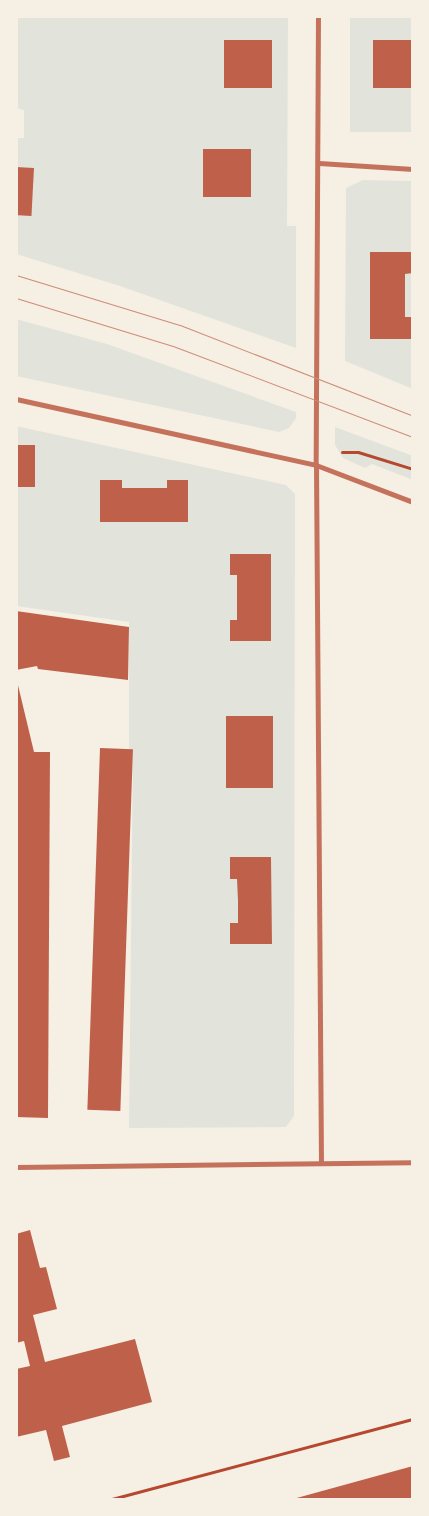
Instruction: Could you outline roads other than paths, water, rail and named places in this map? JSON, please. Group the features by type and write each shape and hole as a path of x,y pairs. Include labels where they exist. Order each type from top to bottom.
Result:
{"street":[{"path":"318,16 319,163 316,465 320,1163"},
{"path":"319,163 413,169"},
{"path":"16,399 316,465 413,502"},
{"path":"16,1167 413,1162"}],"tram line":[{"path":"16,275 180,325 413,416"},
{"path":"16,298 173,346 413,437"}]}
